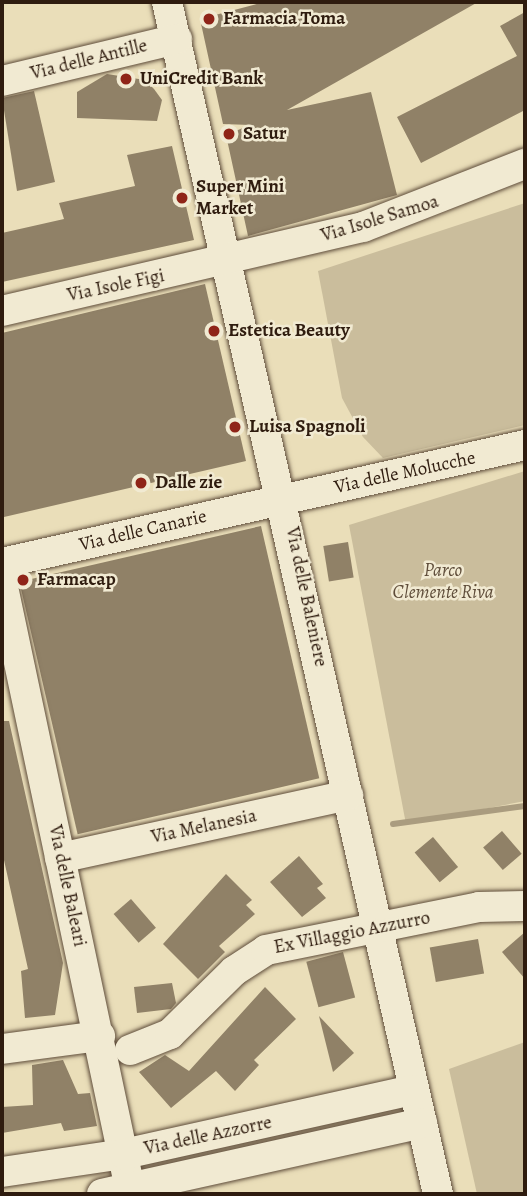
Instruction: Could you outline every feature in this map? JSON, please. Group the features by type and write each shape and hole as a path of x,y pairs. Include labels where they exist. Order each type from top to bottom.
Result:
{"street":[{"name":"Via delle Baleniere","path":"167,2 285,499 377,930 438,1194"},
{"name":"Via delle Antille","path":"2,81 177,39"},
{"name":"Via Isole Samoa","path":"230,261 402,215 525,164"},
{"name":"Via Isole Figi","path":"2,311 230,261"},
{"name":"Via delle Molucche","path":"285,499 525,445"},
{"name":"Via delle Canarie","path":"2,563 285,499"},
{"name":"Via delle Baleari","path":"2,582 124,1154 116,1192"},
{"name":"Via Melanesia","path":"61,858 348,795"},
{"name":"Ex Villaggio Azzurro","path":"130,1050 170,1034 234,971 266,950 377,930 479,907 525,906"},
{"path":"2,1049 100,1036"},
{"name":"Via delle Azzorre","path":"2,1172 124,1154 413,1090"},
{"name":"Via delle Azzorre","path":"116,1192 422,1123"}],"green space":[{"path":"525,203 525,425 383,458 363,437 342,398 318,271"},
{"name":"Parco Clemente Riva","path":"525,471 525,801 406,824 349,525"},
{"path":"525,1042 525,1194 477,1194 449,1069"}],"building":[{"path":"264,2 478,2 287,110 371,92 397,195 248,236 226,135 250,125 223,124 200,19"},
{"path":"525,12 525,110 421,163 397,117 517,56 500,26"},
{"path":"107,74 145,80 162,100 157,121 77,118 77,92"},
{"path":"34,91 55,182 17,191 2,98"},
{"path":"172,146 194,240 2,282 2,233 64,219 59,203 135,186 127,155"},
{"path":"205,284 246,461 4,517 2,333"},
{"path":"261,526 319,778 78,834 19,582"},
{"path":"348,542 354,578 329,581 323,546"},
{"path":"2,721 9,721 63,963 55,1015 25,1018 21,971 28,969 2,851"},
{"path":"502,831 522,854 503,870 483,847"},
{"path":"433,837 458,867 440,882 415,852"},
{"path":"299,856 323,884 317,888 326,898 302,917 270,882"},
{"path":"226,874 252,900 246,905 255,914 219,946 225,952 198,979 163,944"},
{"path":"131,899 156,928 139,943 114,914"},
{"path":"525,932 525,979 502,952"},
{"path":"478,939 484,973 436,982 430,948"},
{"path":"343,952 355,997 318,1007 306,962"},
{"path":"172,983 176,1003 171,1009 137,1013 134,987"},
{"path":"265,987 296,1019 254,1060 259,1065 235,1091 216,1071 171,1108 139,1072 165,1055 189,1071"},
{"path":"319,1016 354,1053 333,1072"},
{"path":"63,1060 78,1094 90,1093 97,1126 64,1131 61,1123 2,1133 2,1107 33,1105 32,1065"}],"waterway":[{"path":"393,824 525,806"}],"place":[{"name":"Farmacia Toma","path":"209,19"},
{"name":"UniCredit Bank","path":"126,79"},
{"name":"Satur","path":"229,134"},
{"name":"Super Mini Market","path":"182,198"},
{"name":"Estetica Beauty","path":"214,331"},
{"name":"Luisa Spagnoli","path":"235,427"},
{"name":"Dalle zie","path":"141,483"},
{"name":"Farmacap","path":"23,580"}]}
